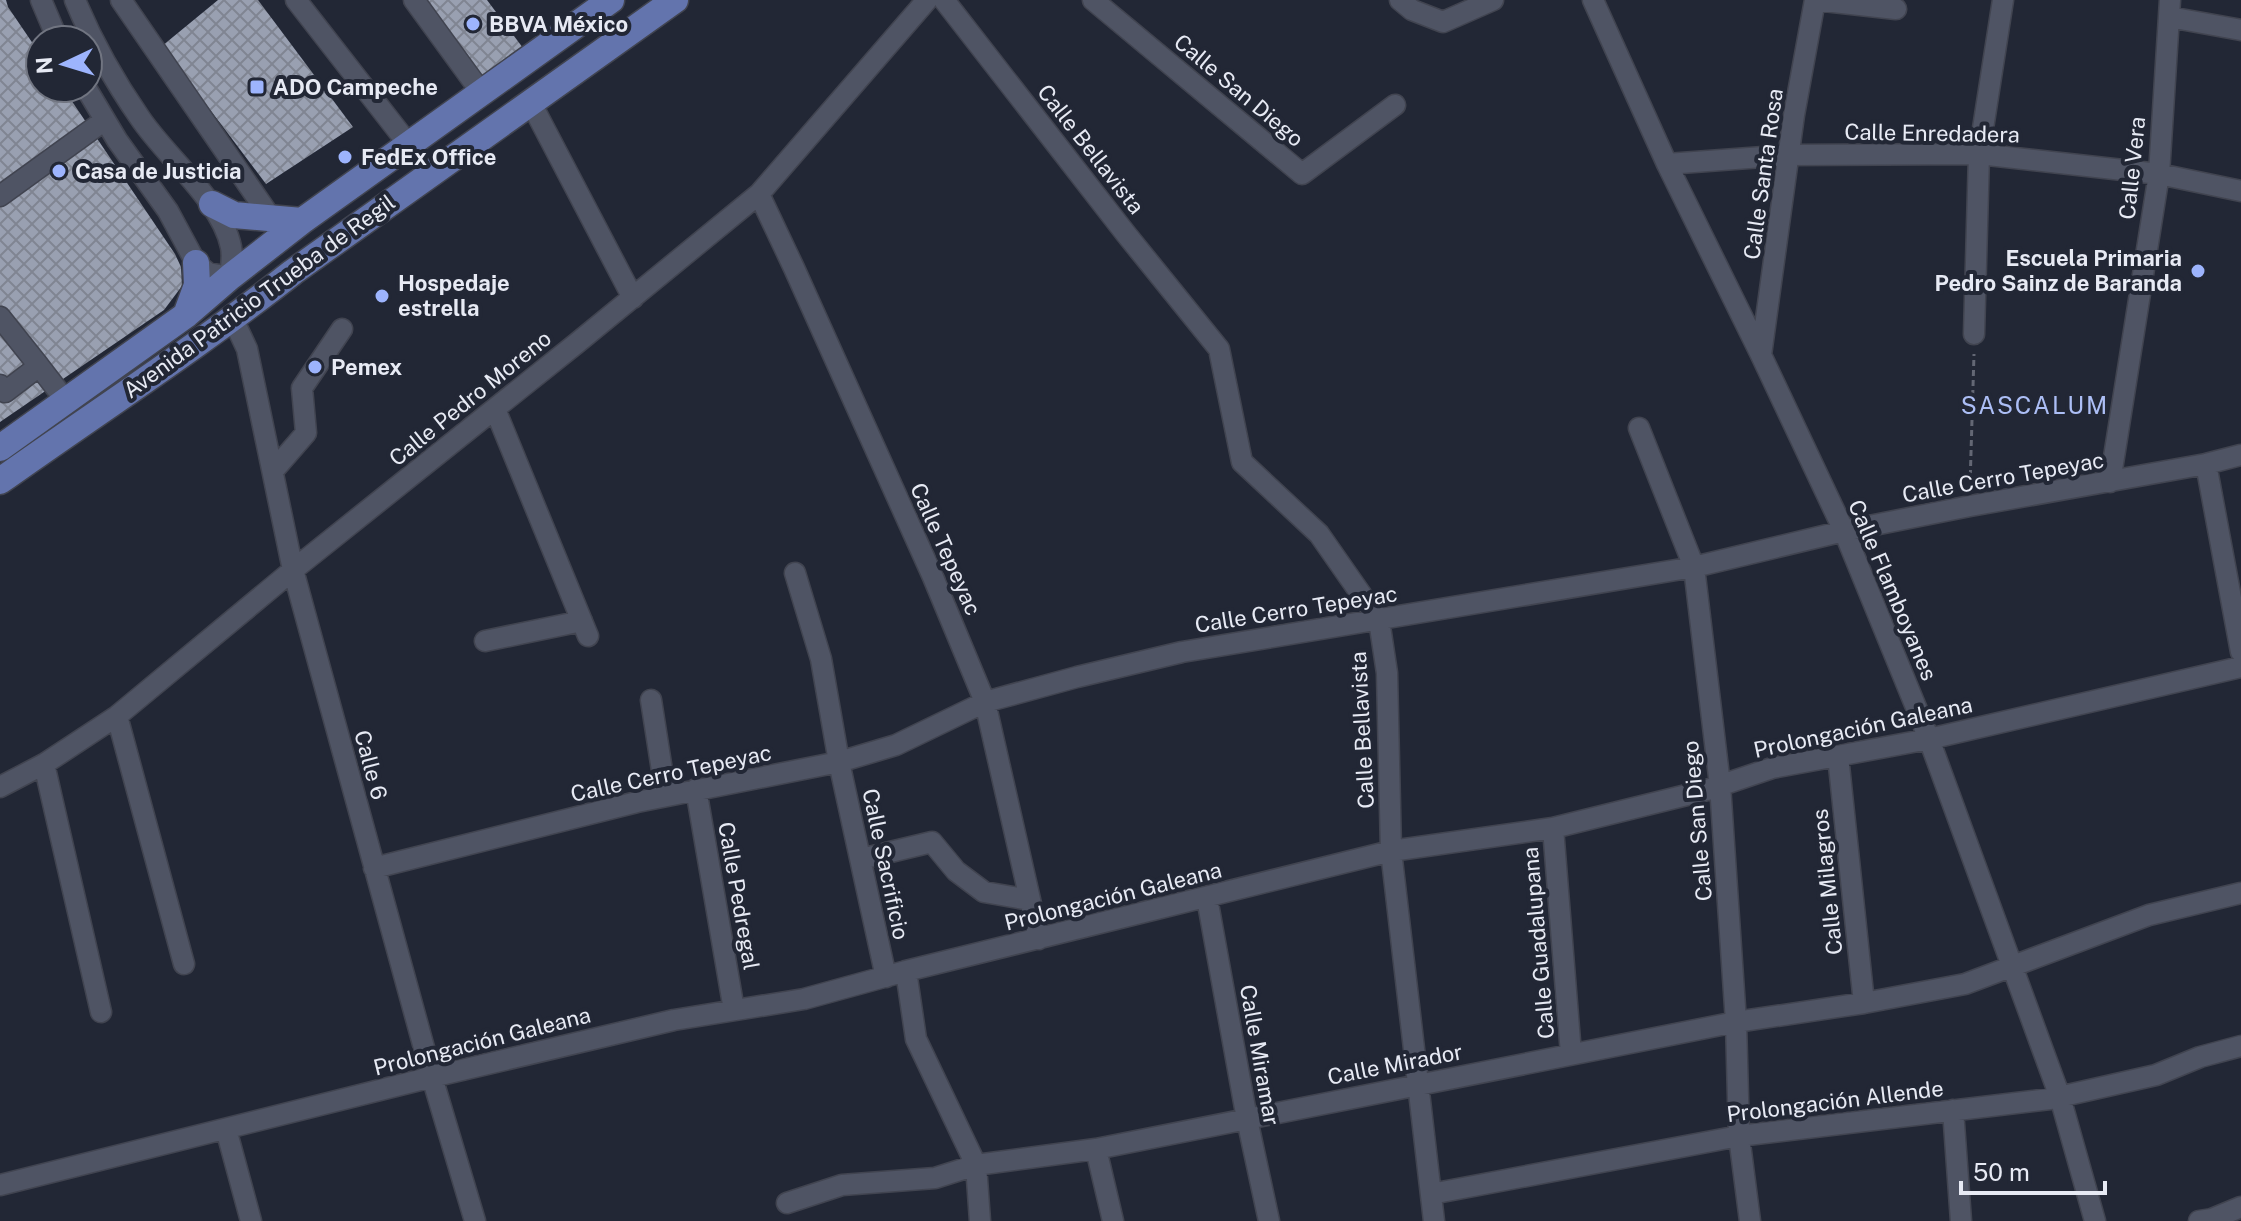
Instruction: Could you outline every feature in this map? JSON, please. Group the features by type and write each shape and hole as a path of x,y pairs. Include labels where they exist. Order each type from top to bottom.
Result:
{"main road":[{"name":"Avenida Patricio Trueba de Regil","path":"0,448 186,315 302,221 611,0"},
{"name":"Avenida Patricio Trueba de Regil","path":"0,481 233,319 293,272 675,0"},
{"path":"212,204 234,215 302,221"},
{"path":"186,315 197,285 196,263"},
{"path":"230,277 237,281 263,281 293,272"},
{"path":"230,277 233,319"},
{"path":"186,315 205,308 220,310 233,319"}],"street":[{"path":"41,0 51,24"},
{"path":"75,0 121,89 142,121 212,204 231,244 230,277 208,273 196,263 168,211 96,104"},
{"path":"121,0 271,218"},
{"path":"296,0 409,145"},
{"path":"414,0 481,92"},
{"name":"Calle Pedro Moreno","path":"0,787 44,764 117,716 759,194 927,0"},
{"name":"Calle Bellavista","path":"944,0 1219,349 1242,462 1319,534 1379,620 1387,673 1391,851 1420,1084 1433,1221"},
{"name":"Calle San Diego","path":"1093,0 1302,174 1395,105"},
{"path":"1400,0 1412,10 1443,22 1493,0"},
{"name":"Calle Flamboyanes","path":"1593,0 1667,164 1844,531 1929,739 2060,1097 2095,1221"},
{"path":"1815,0 1896,9"},
{"name":"Calle Santa Rosa","path":"1761,355 1794,115 1815,0"},
{"path":"1974,334 1979,154 2003,0"},
{"path":"2170,8 2241,30"},
{"name":"Calle Vera","path":"2110,482 2159,174 2170,8"},
{"path":"531,103 633,298"},
{"path":"0,196 105,120"},
{"path":"117,140 142,121"},
{"name":"Calle Enredadera","path":"1667,164 1789,155 1979,154 2159,174 2241,191"},
{"name":"Calle Tepeyac","path":"759,194 927,563 985,702 1039,939"},
{"path":"0,317 66,401"},
{"name":"Calle 6","path":"233,319 247,349 293,570 432,1077 475,1221"},
{"path":"273,471 306,433 302,388 342,329"},
{"path":"0,385 5,392 39,366"},
{"path":"485,641 585,628 495,409"},
{"name":"Calle San Diego","path":"1639,428 1694,567 1720,785 1736,1022 1739,1136 1750,1221"},
{"name":"Calle Cerro Tepeyac","path":"374,868 696,789 839,762 896,745 985,702 1182,652 1694,567 1844,531 2241,455"},
{"path":"2206,464 2241,652"},
{"name":"Calle Sacrificio","path":"795,573 821,659 839,762 886,977"},
{"name":"Prolongación Galeana","path":"0,1185 674,1020 804,999 1391,851 1553,828 1720,785 1772,768 1929,739 2241,667"},
{"path":"651,700 666,796"},
{"path":"117,716 184,964"},
{"name":"Calle Milagros","path":"1838,756 1864,1003"},
{"path":"44,764 101,1012"},
{"name":"Calle Pedregal","path":"696,789 734,1010"},
{"name":"Calle Guadalupana","path":"1553,828 1571,1054"},
{"path":"861,859 932,842 956,871 984,892 1030,900"},
{"name":"Calle Mirador","path":"787,1203 842,1185 935,1178 976,1165 1096,1149 1736,1022 1965,984 2149,915 2241,893"},
{"name":"Calle Miramar","path":"1207,898 1269,1221"},
{"name":"Calle Sacrificio","path":"906,971 916,1039 976,1165 980,1221"},
{"name":"Prolongación Allende","path":"1431,1194 1739,1136 2060,1097 2156,1075 2200,1057 2241,1046"},
{"path":"1953,1110 1961,1221"},
{"path":"226,1129 251,1221"},
{"path":"1096,1149 1113,1221"},
{"path":"2199,1221 2241,1207"}],"path":[{"path":"1970,506 1974,334"}],"building":[{"name":"Casa de Justicia","path":"0,0 6,0 24,30 24,104 74,104 175,254 181,267 182,286 164,310 0,422"},
{"name":"ADO Campeche","path":"218,0 258,0 353,127 266,184 162,46"},
{"name":"BBVA México","path":"423,0 487,0 523,48 480,79"}],"place":[{"name":"BBVA México","path":"473,24"},
{"name":"ADO Campeche","path":"257,87"},
{"name":"FedEx Office","path":"345,157"},
{"name":"Casa de Justicia","path":"59,171"},
{"name":"Escuela Primaria Pedro Sainz de Baranda","path":"2198,271"},
{"name":"Hospedaje estrella","path":"382,296"},
{"name":"Pemex","path":"315,367"}],"district":[{"name":"SASCALUM","path":"2035,406"}]}
